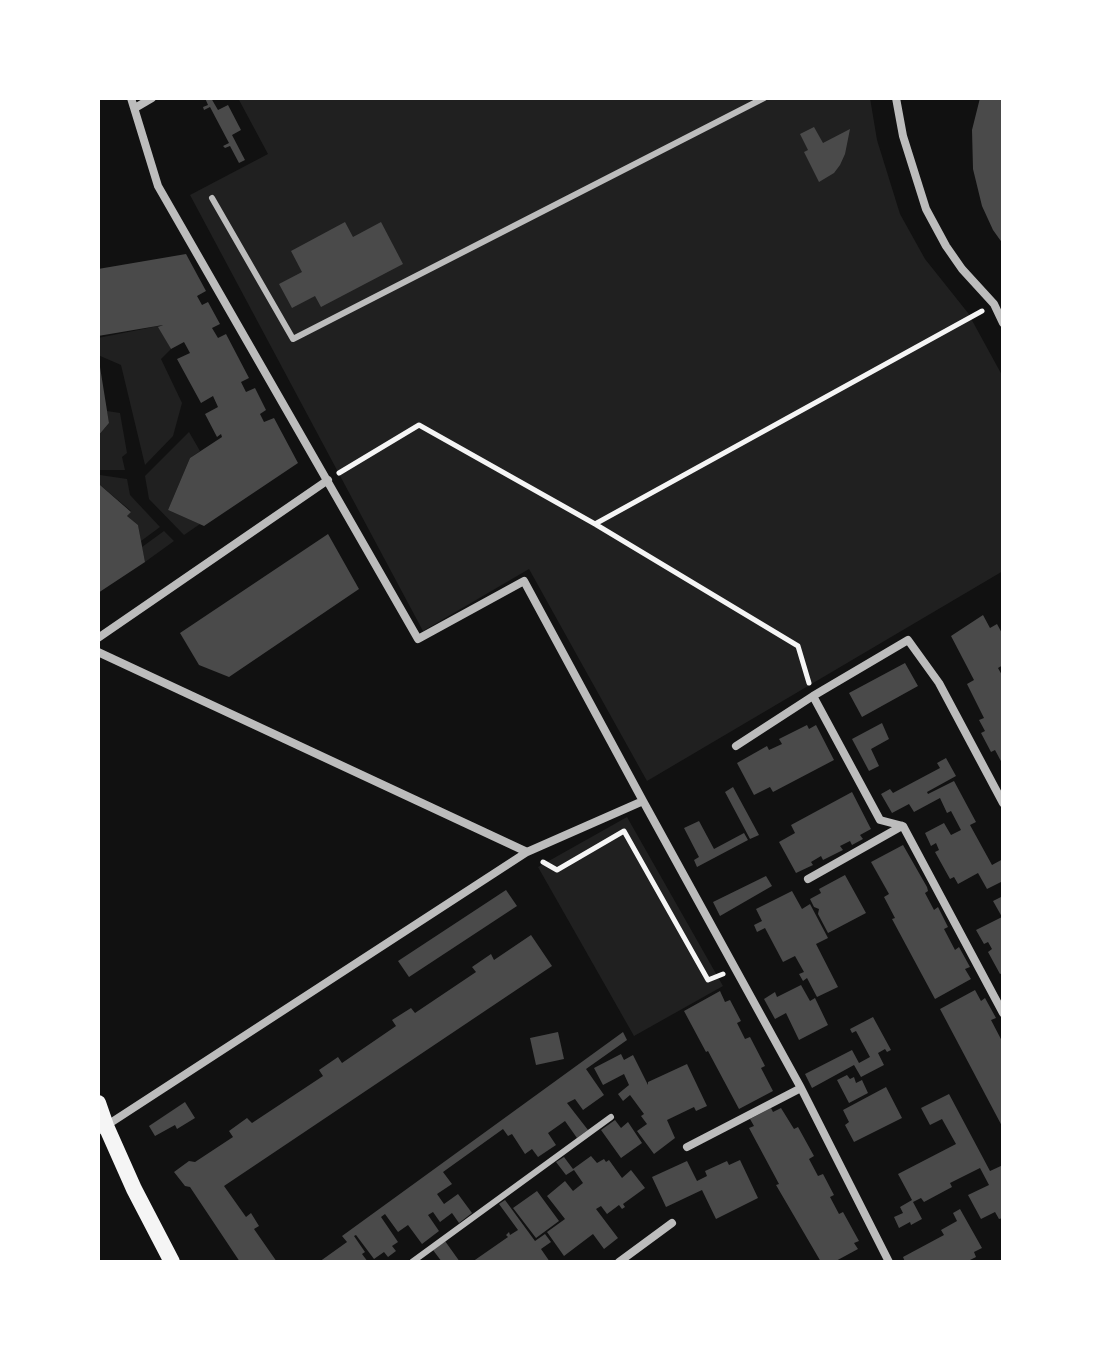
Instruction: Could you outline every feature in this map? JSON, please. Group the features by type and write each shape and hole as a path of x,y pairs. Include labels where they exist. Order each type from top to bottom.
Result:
{"main road":[{"path":"98,1103 102,1129 172,1262"}],"street":[{"path":"131,98 158,186 418,639 524,581 801,1088 889,1262"},
{"path":"135,108 152,98"},
{"path":"896,98 903,136 926,209 954,258 994,304 1003,323"},
{"path":"98,638 328,480"},
{"path":"736,746 908,640 939,683 1003,803"},
{"path":"98,652 527,852"},
{"path":"813,696 880,820 903,826 1003,1013"},
{"path":"102,1129 527,852 643,801"},
{"path":"808,879 903,826"},
{"path":"687,1147 801,1088"},
{"path":"619,1262 672,1223"}],"lane":[{"path":"212,198 293,339 764,98"},
{"path":"412,1262 611,1117"}],"path":[{"path":"595,524 994,304"},
{"path":"328,480 419,425 595,524 798,646 813,696"},
{"path":"527,852 557,870 624,831 708,980 735,968"}],"shaded area":[{"path":"238,98 870,98 877,140 900,214 925,259 968,313 1003,377 1003,571 647,781 529,569 423,631 190,195 268,154"},
{"path":"163,325 159,327 171,349 161,359 182,403 173,436 145,465 121,365 98,355 98,338"},
{"path":"107,411 120,413 127,453 122,457 125,470 98,470 98,436 109,423"},
{"path":"189,432 200,451 190,458 168,510 200,524 184,535 149,499 145,476"},
{"path":"100,475 127,479 130,495 160,527 141,541 138,525 127,516 131,511 98,486"},
{"path":"164,531 174,541 145,562 142,547"},
{"path":"627,817 723,986 634,1036 538,867"}],"building":[{"path":"205,98 211,98 218,110 228,105 241,130 232,135 245,160 239,163 230,146 223,146 229,143 210,107 204,110 203,107 208,105"},
{"path":"980,98 1003,98 1003,244 982,206 973,169 972,130"},
{"path":"814,127 823,143 850,129 840,165 834,173 819,182 804,152 808,150 800,134"},
{"path":"345,222 353,237 381,222 403,264 321,307 315,296 292,308 279,284 302,272 291,251"},
{"path":"186,254 206,291 197,296 202,305 208,302 220,324 212,328 218,338 226,334 249,378 241,382 246,392 255,388 266,410 260,414 264,422 274,418 298,463 204,526 168,510 190,458 222,437 221,434 217,437 205,414 218,407 213,396 201,403 177,359 190,353 184,342 171,349 158,327 163,325 98,336 98,269"},
{"path":"98,368 109,423 98,436"},
{"path":"98,486 131,512 127,516 138,525 145,562 98,593"},
{"path":"328,534 359,589 229,677 199,665 180,633"},
{"path":"983,615 990,628 997,624 1003,635 1003,665 998,668 1003,677 1003,765 995,750 991,752 981,733 985,731 979,720 984,718 967,684 974,680 951,636"},
{"path":"905,663 918,686 862,717 849,693"},
{"path":"882,723 889,739 871,749 879,766 869,771 852,739"},
{"path":"807,725 809,729 816,725 834,760 773,792 770,787 754,795 737,763 767,746 769,750 782,744 779,739"},
{"path":"946,758 956,776 927,792 954,781 976,822 970,825 992,865 1003,859 1003,881 987,889 978,873 958,884 954,877 950,879 935,852 939,850 936,843 931,846 925,833 944,823 951,835 961,830 940,798 914,812 909,804 892,813 881,794 890,789 893,793 940,768 937,763"},
{"path":"733,787 759,835 750,839 725,792"},
{"path":"852,792 871,829 860,835 863,839 852,845 850,841 840,846 843,850 823,860 821,856 811,862 813,865 796,873 779,842 795,833 791,825"},
{"path":"699,821 714,849 744,833 748,840 697,867 694,860 699,857 684,828"},
{"path":"903,845 927,887 925,893 934,910 938,907 948,927 944,929 955,950 959,947 970,967 965,969 971,979 935,999 892,919 895,918 884,897 889,894 871,862"},
{"path":"845,875 866,913 828,933 818,914 819,909 810,899 821,893 819,889"},
{"path":"766,876 772,886 720,916 713,902"},
{"path":"506,890 517,906 409,977 398,961"},
{"path":"792,891 802,909 810,904 828,938 816,944 838,987 817,997 807,978 803,981 799,974 804,972 795,956 783,962 765,928 757,932 754,925 762,921 756,909"},
{"path":"1003,896 1003,973 1000,974 988,952 992,949 988,942 984,944 976,930 1002,917 993,901"},
{"path":"531,935 552,966 224,1186 246,1217 251,1213 259,1226 254,1229 277,1262 240,1262 190,1187 185,1186 174,1172 233,1137 229,1131 247,1118 252,1123 323,1076 319,1070 338,1057 342,1063 396,1026 392,1020 411,1008 415,1013 476,972 472,967 491,954 494,960"},
{"path":"801,985 810,1001 815,998 828,1025 799,1040 786,1013 775,1019 764,999 775,992 777,997"},
{"path":"975,990 981,1001 985,998 996,1018 991,1020 1003,1043 1003,1128 940,1009"},
{"path":"720,991 725,1002 730,1000 741,1021 737,1023 745,1039 750,1037 765,1066 761,1068 773,1091 739,1109 684,1011"},
{"path":"873,1017 891,1050 878,1053 884,1065 861,1077 854,1065 812,1088 805,1074 852,1050 859,1063 870,1057 856,1031 852,1033 850,1029"},
{"path":"558,1032 564,1059 536,1065 530,1038"},
{"path":"623,1032 627,1040 586,1069 604,1095 583,1110 575,1099 567,1103 588,1130 577,1138 565,1121 548,1133 556,1145 538,1157 532,1149 525,1154 512,1134 508,1136 503,1129 443,1172 452,1184 437,1194 444,1204 458,1194 472,1213 459,1223 452,1213 440,1222 433,1212 428,1215 439,1231 422,1244 408,1225 398,1232 385,1214 381,1217 398,1242 392,1246 396,1251 388,1257 384,1252 374,1259 356,1235 368,1262 319,1262 347,1242 342,1236"},
{"path":"621,1054 624,1060 633,1055 648,1085 648,1082 687,1064 707,1106 696,1111 694,1107 667,1120 675,1138 654,1154 637,1131 647,1124 641,1116 644,1114 630,1095 623,1101 618,1094 629,1085 624,1074 603,1085 594,1068"},
{"path":"847,1075 850,1079 854,1077 856,1083 862,1080 868,1093 849,1103 837,1080"},
{"path":"886,1087 902,1118 854,1142 845,1125 849,1122 843,1110"},
{"path":"949,1094 990,1171 1003,1165 1003,1218 999,1219 995,1212 981,1219 968,1195 989,1185 980,1168 950,1183 952,1187 924,1202 921,1198 913,1202 922,1219 899,1228 894,1217 903,1213 900,1207 912,1200 898,1174 956,1144 942,1119 930,1125 921,1108"},
{"path":"185,1102 195,1118 177,1129 175,1125 155,1136 149,1126"},
{"path":"771,1108 773,1112 781,1108 794,1129 798,1127 814,1156 809,1159 818,1176 823,1174 834,1195 830,1197 839,1214 843,1212 859,1241 854,1243 858,1249 834,1262 821,1262 776,1185 779,1184 749,1128 754,1126 750,1119"},
{"path":"615,1120 621,1128 628,1122 642,1143 621,1158 601,1130"},
{"path":"591,1156 597,1163 609,1160 622,1178 631,1170 645,1188 623,1204 625,1207 622,1209 619,1205 607,1214 601,1206 596,1209 618,1238 604,1249 593,1234 564,1256 547,1232 565,1219 547,1196 565,1181 573,1191 583,1183 574,1170 566,1175 556,1162 564,1157 573,1169"},
{"path":"740,1160 758,1198 716,1219 702,1190 666,1207 652,1177 687,1161 697,1181 707,1176 705,1171 727,1161 729,1165"},
{"path":"537,1191 559,1221 536,1238 513,1208"},
{"path":"505,1200 535,1241 545,1234 551,1242 541,1249 550,1262 472,1262 508,1237 509,1232 510,1235 518,1230 499,1204"},
{"path":"960,1209 982,1248 974,1252 976,1257 966,1262 905,1262 903,1257 944,1235 941,1230 957,1221 953,1213"},
{"path":"445,1241 460,1262 442,1262 433,1250"}]}
